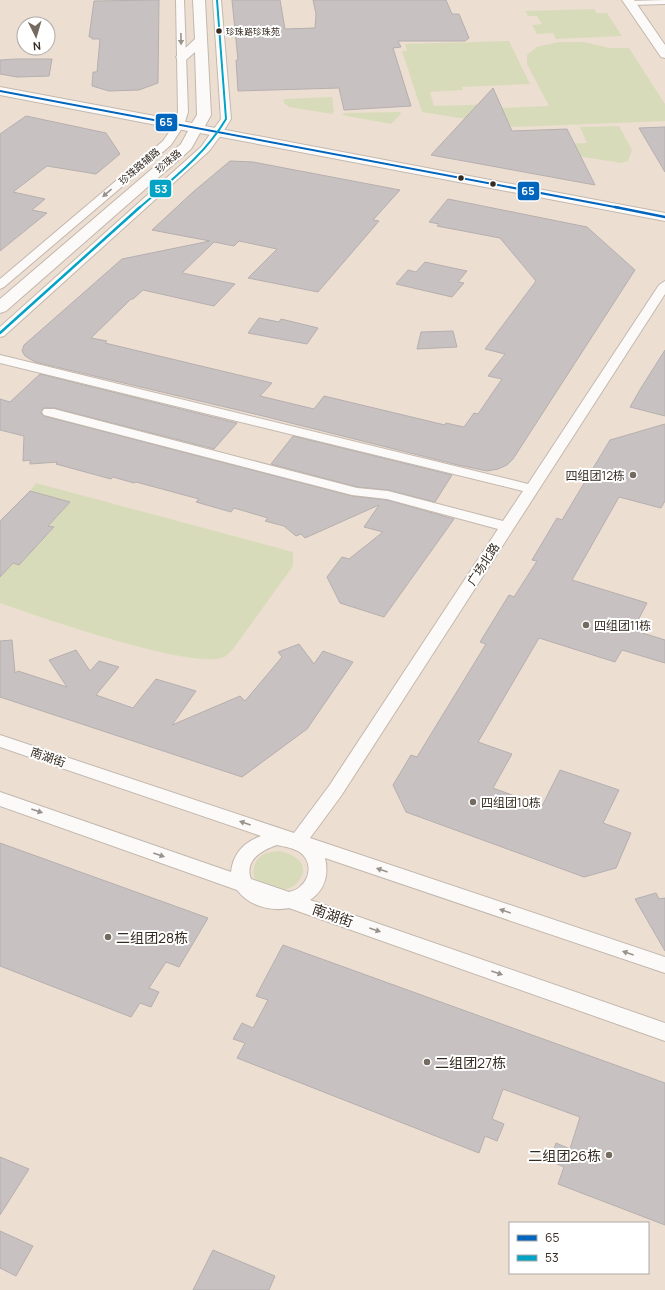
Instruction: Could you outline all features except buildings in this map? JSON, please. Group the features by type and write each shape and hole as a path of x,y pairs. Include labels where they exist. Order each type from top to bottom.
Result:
{"street":[{"name":"珍珠路辅路","path":"0,285 167,143 179,125 183,112 180,0"},
{"name":"珍珠路","path":"0,308 186,146 198,129 204,115 199,0"},
{"path":"0,333 205,149 218,133 226,119 217,0"},
{"path":"629,2 665,2"},
{"path":"629,2 665,54"},
{"path":"182,56 201,40"},
{"path":"0,91 665,217"},
{"path":"110,212 149,199"},
{"path":"56,237 106,237"},
{"name":"广场北路","path":"298,841 335,791 665,285"},
{"path":"0,359 532,489"},
{"path":"49,412 358,492 388,495 508,527"},
{"name":"南湖街","path":"0,741 665,965"},
{"name":"南湖街","path":"0,798 665,1032"},
{"path":"243,884 239,876 239,867 244,854 256,844 277,838 298,841 308,846 314,854 318,862 319,871 317,880 311,888 303,895 289,900"}],"green space":[{"path":"594,9 597,13 607,13 622,36 556,39 553,33 537,34 532,25 542,24 537,16 528,16 525,11"},
{"path":"509,41 530,84 462,87 463,90 430,92 434,106 500,104 503,108 549,106 527,64 527,55 537,47 558,42 584,42 609,48 629,48 665,104 665,121 516,127 422,112 402,51 407,51 405,44"},
{"path":"332,97 334,111 332,114 289,107 284,103 284,99"},
{"path":"400,112 401,114 391,124 342,115 345,113"},
{"path":"619,126 632,150 628,161 621,163 522,147 524,145 587,143 580,127"},
{"path":"36,483 293,552 293,566 233,649 224,657 207,659 182,656 115,640 46,619 0,603 0,577 13,563 19,565 54,528 48,526 70,502 30,491"},
{"path":"278,851 290,854 300,861 303,866 303,871 301,877 294,886 274,890 260,885 255,878 253,870 256,862 261,856"}],"transit line":[{"name":"53","path":"0,333 205,149 218,133 226,119 217,0"},
{"name":"65","path":"0,91 665,217"}],"place":[{"name":"珍珠路珍珠苑","path":"219,31"},
{"name":"四组团12栋","path":"633,475"},
{"name":"四组团11栋","path":"586,625"},
{"name":"四组团10栋","path":"473,802"},
{"name":"二组团28栋","path":"108,937"},
{"name":"二组团27栋","path":"427,1062"},
{"name":"二组团26栋","path":"609,1155"}]}
